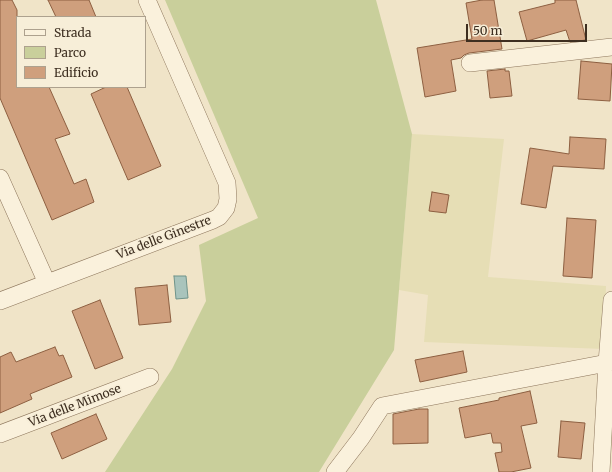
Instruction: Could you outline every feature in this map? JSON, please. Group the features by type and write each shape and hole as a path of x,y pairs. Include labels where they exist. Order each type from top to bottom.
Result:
{"street":[{"name":"Via delle Ginestre","path":"0,301 213,220 222,213 228,203 227,183 147,0"},
{"path":"470,64 612,47"},
{"path":"0,178 47,283"},
{"path":"596,471 612,300"},
{"path":"335,472 361,438 382,406 607,363"},
{"name":"Via delle Mimose","path":"0,434 150,377"}],"shaded area":[{"path":"412,134 504,139 488,277 606,286 604,349 424,342 428,295 399,290"}],"green space":[{"path":"165,0 376,0 412,134 394,350 319,472 105,472 172,369 206,301 199,245 258,218"}],"water":[{"path":"174,276 186,276 188,298 176,299"}],"building":[{"path":"0,0 12,0 17,10 16,88 49,88 70,134 55,139 74,184 86,179 94,202 52,220 0,98"},
{"path":"48,0 89,0 96,16 56,16"},
{"path":"482,0 494,0 502,49 469,53 461,58 451,60 456,91 425,97 417,48 472,39 466,3"},
{"path":"555,0 576,0 586,40 570,42 566,30 527,41 519,12 555,3"},
{"path":"581,61 612,64 610,101 578,99"},
{"path":"505,69 505,71 509,71 512,96 490,98 487,71"},
{"path":"104,88 127,88 161,166 128,180 91,94"},
{"path":"570,137 606,139 604,169 553,166 546,208 521,204 530,148 569,154"},
{"path":"432,192 449,195 446,213 429,211"},
{"path":"567,218 596,220 592,278 563,276"},
{"path":"167,285 171,322 139,325 135,288"},
{"path":"100,300 123,358 95,369 72,311"},
{"path":"55,347 59,356 63,355 72,377 30,394 32,399 0,413 0,357 11,352 16,362"},
{"path":"463,351 467,372 420,382 415,360"},
{"path":"530,391 537,423 521,426 531,468 511,472 499,472 495,453 502,452 501,443 493,443 491,433 465,438 459,408 499,400 499,398"},
{"path":"419,409 428,409 428,443 393,444 393,414"},
{"path":"96,414 107,439 62,459 51,433"},
{"path":"561,421 585,423 581,459 558,457"}]}
